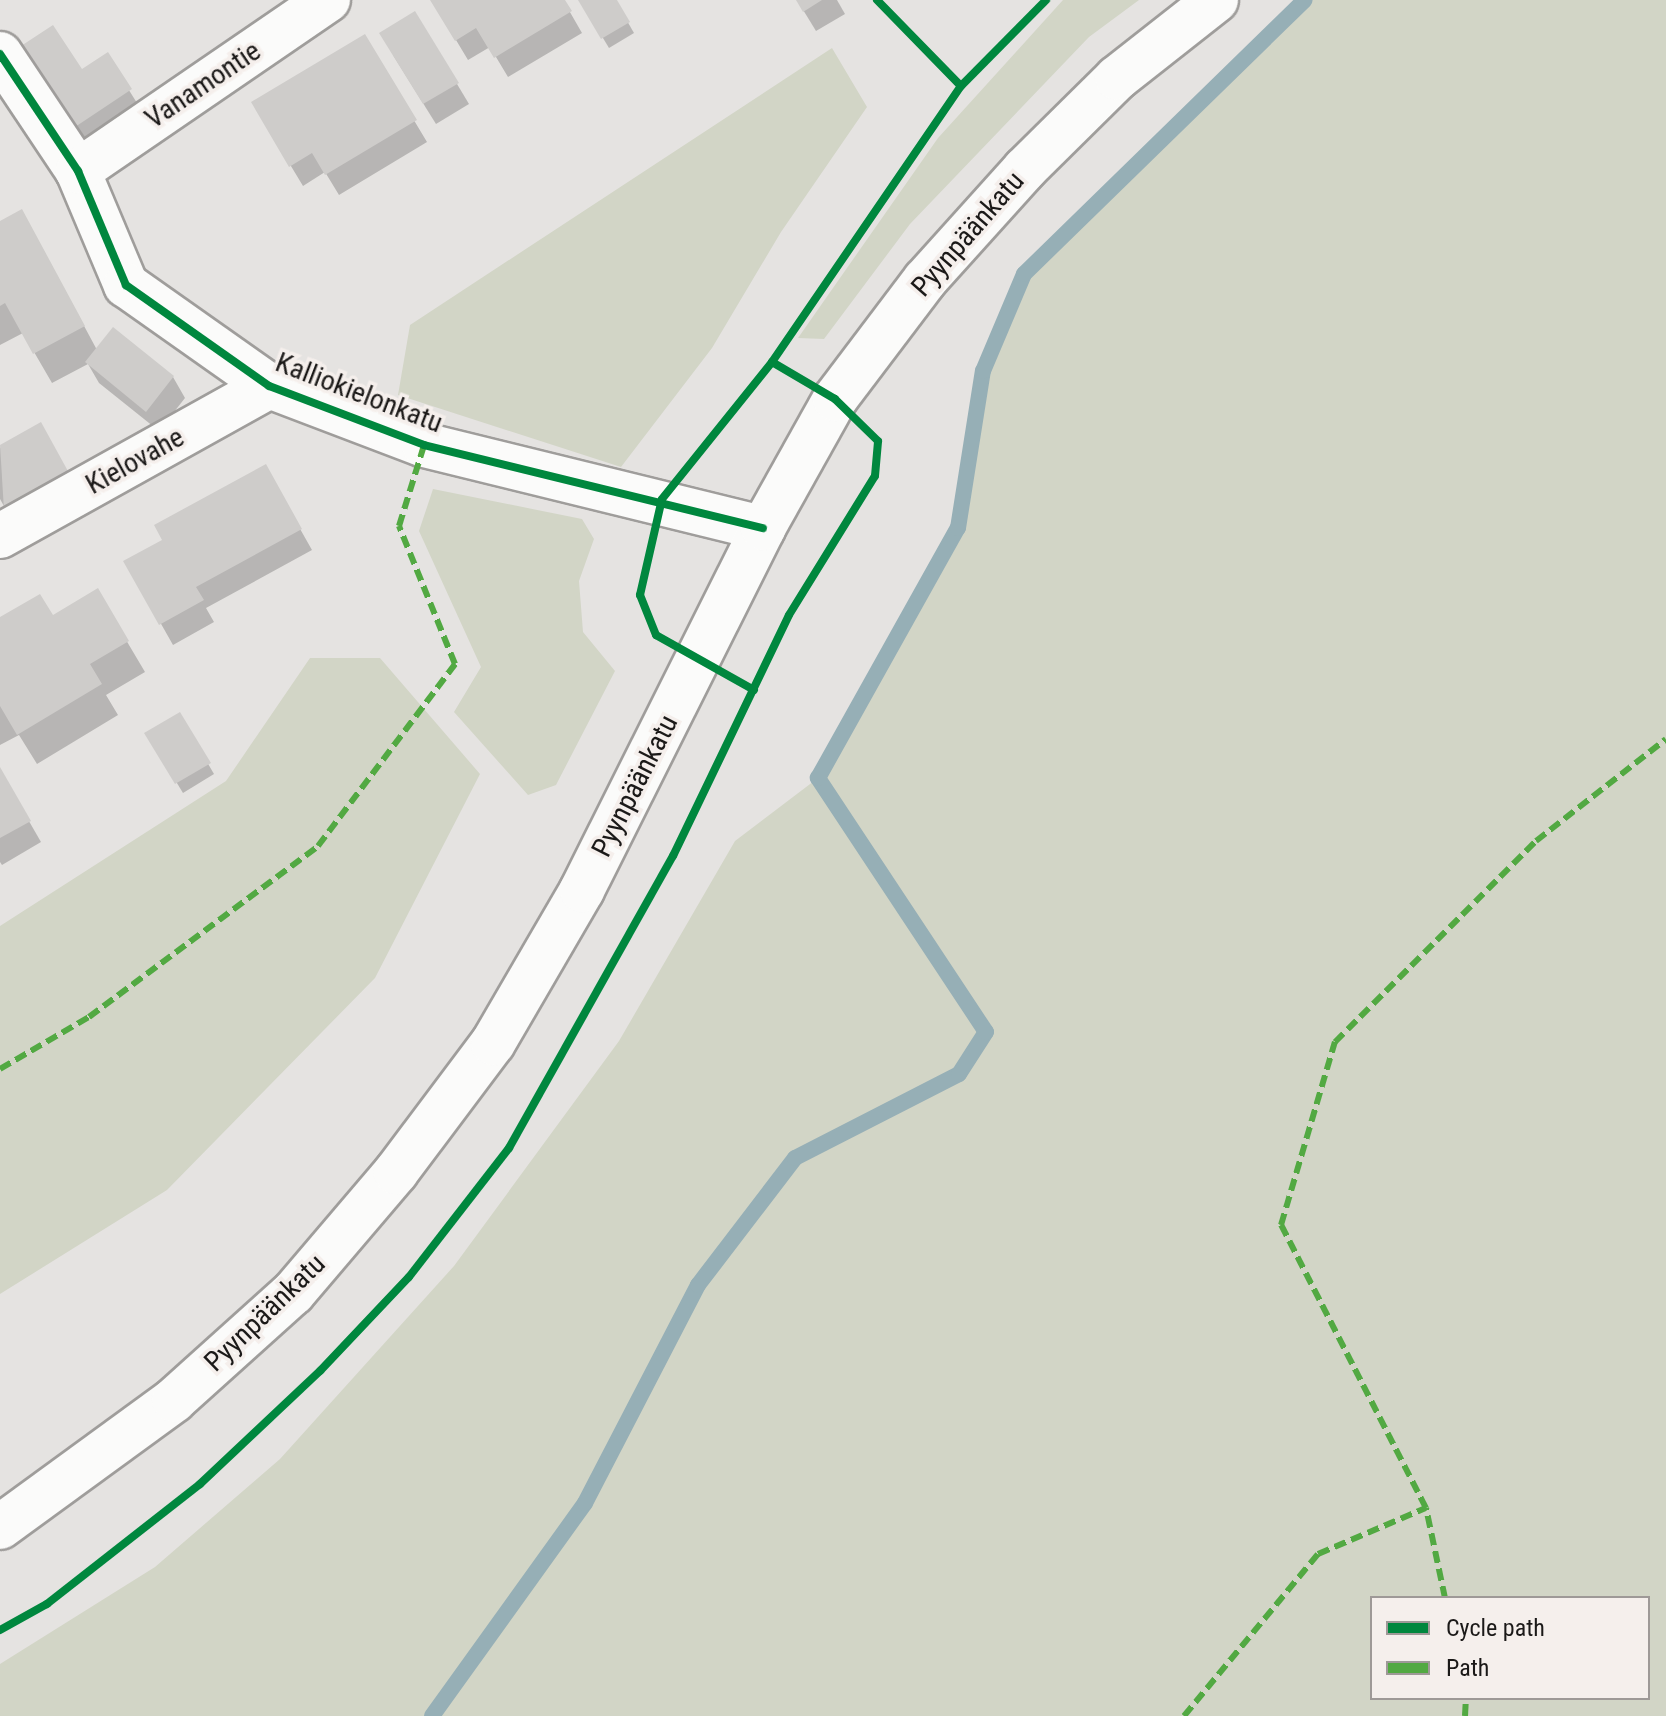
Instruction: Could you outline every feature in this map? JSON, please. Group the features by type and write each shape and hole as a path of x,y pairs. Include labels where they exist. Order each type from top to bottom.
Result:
{"main road":[{"name":"Vanamontie","path":"78,171 328,0"},
{"name":"Pyynpäänkatu","path":"0,1527 174,1400 293,1293 396,1172 493,1043 582,890 763,528 835,399 925,280 1117,78 1216,0"},
{"name":"Kalliokielonkatu","path":"0,54 78,171 126,285 269,386 424,445 763,528"},
{"name":"Kielovahe","path":"0,536 269,386"}],"shaded area":[{"path":"1063,0 1139,0 1089,37 910,224 824,339 798,338 938,138"},
{"path":"1305,0 1666,0 1666,1716 0,1716 0,1664 155,1567 280,1459 454,1266 619,1041 735,841 818,778 896,646 958,528 983,371 1024,274"},
{"path":"832,48 867,107 781,232 712,348 621,467 398,395 410,325"},
{"path":"433,489 582,519 594,539 579,581 583,632 615,671 556,785 528,795 454,712 481,667 419,531"},
{"path":"310,658 380,658 480,774 375,978 167,1190 0,1294 0,926 226,781"}],"building":[{"path":"430,0 565,0 572,11 494,58 476,28 455,41"},
{"path":"578,0 617,0 630,22 601,39"},
{"path":"796,0 822,0 803,12"},
{"path":"415,11 459,83 423,104 379,33"},
{"path":"53,25 82,69 108,52 132,89 75,127 21,46"},
{"path":"365,34 417,120 325,175 312,153 289,167 251,102"},
{"path":"22,209 85,326 33,354 5,303 0,306 0,221"},
{"path":"113,327 174,376 146,412 85,362"},
{"path":"41,422 69,473 4,510 0,445"},
{"path":"266,464 302,529 196,587 204,600 159,625 123,561 162,540 154,525"},
{"path":"98,588 129,641 90,664 102,684 17,735 0,706 0,617 40,594 53,615"},
{"path":"180,712 211,763 175,784 144,733"},
{"path":"0,767 31,821 0,838"}],"waterway":[{"path":"432,1716 585,1503 698,1285 795,1158 959,1074 986,1032 818,778 958,528 983,371 1024,274 1305,0"}],"marked path":[{"path":"0,1069 89,1017 318,846 455,664 399,526 424,445"},
{"path":"1445,1596 1426,1508 1281,1225 1335,1042 1536,841 1666,739"},
{"path":"1184,1716 1318,1554 1426,1508"},
{"path":"1465,1716 1466,1700"}],"cycle path":[{"path":"877,0 961,86"},
{"path":"0,1630 47,1604 200,1484 320,1371 409,1277 509,1148 673,856 789,615 875,476 878,441 835,399 772,362 961,86 1046,0"},
{"path":"0,54 78,171 126,285 269,386 424,445 763,528"},
{"path":"754,690 656,635 640,595 662,499 772,362"}]}
